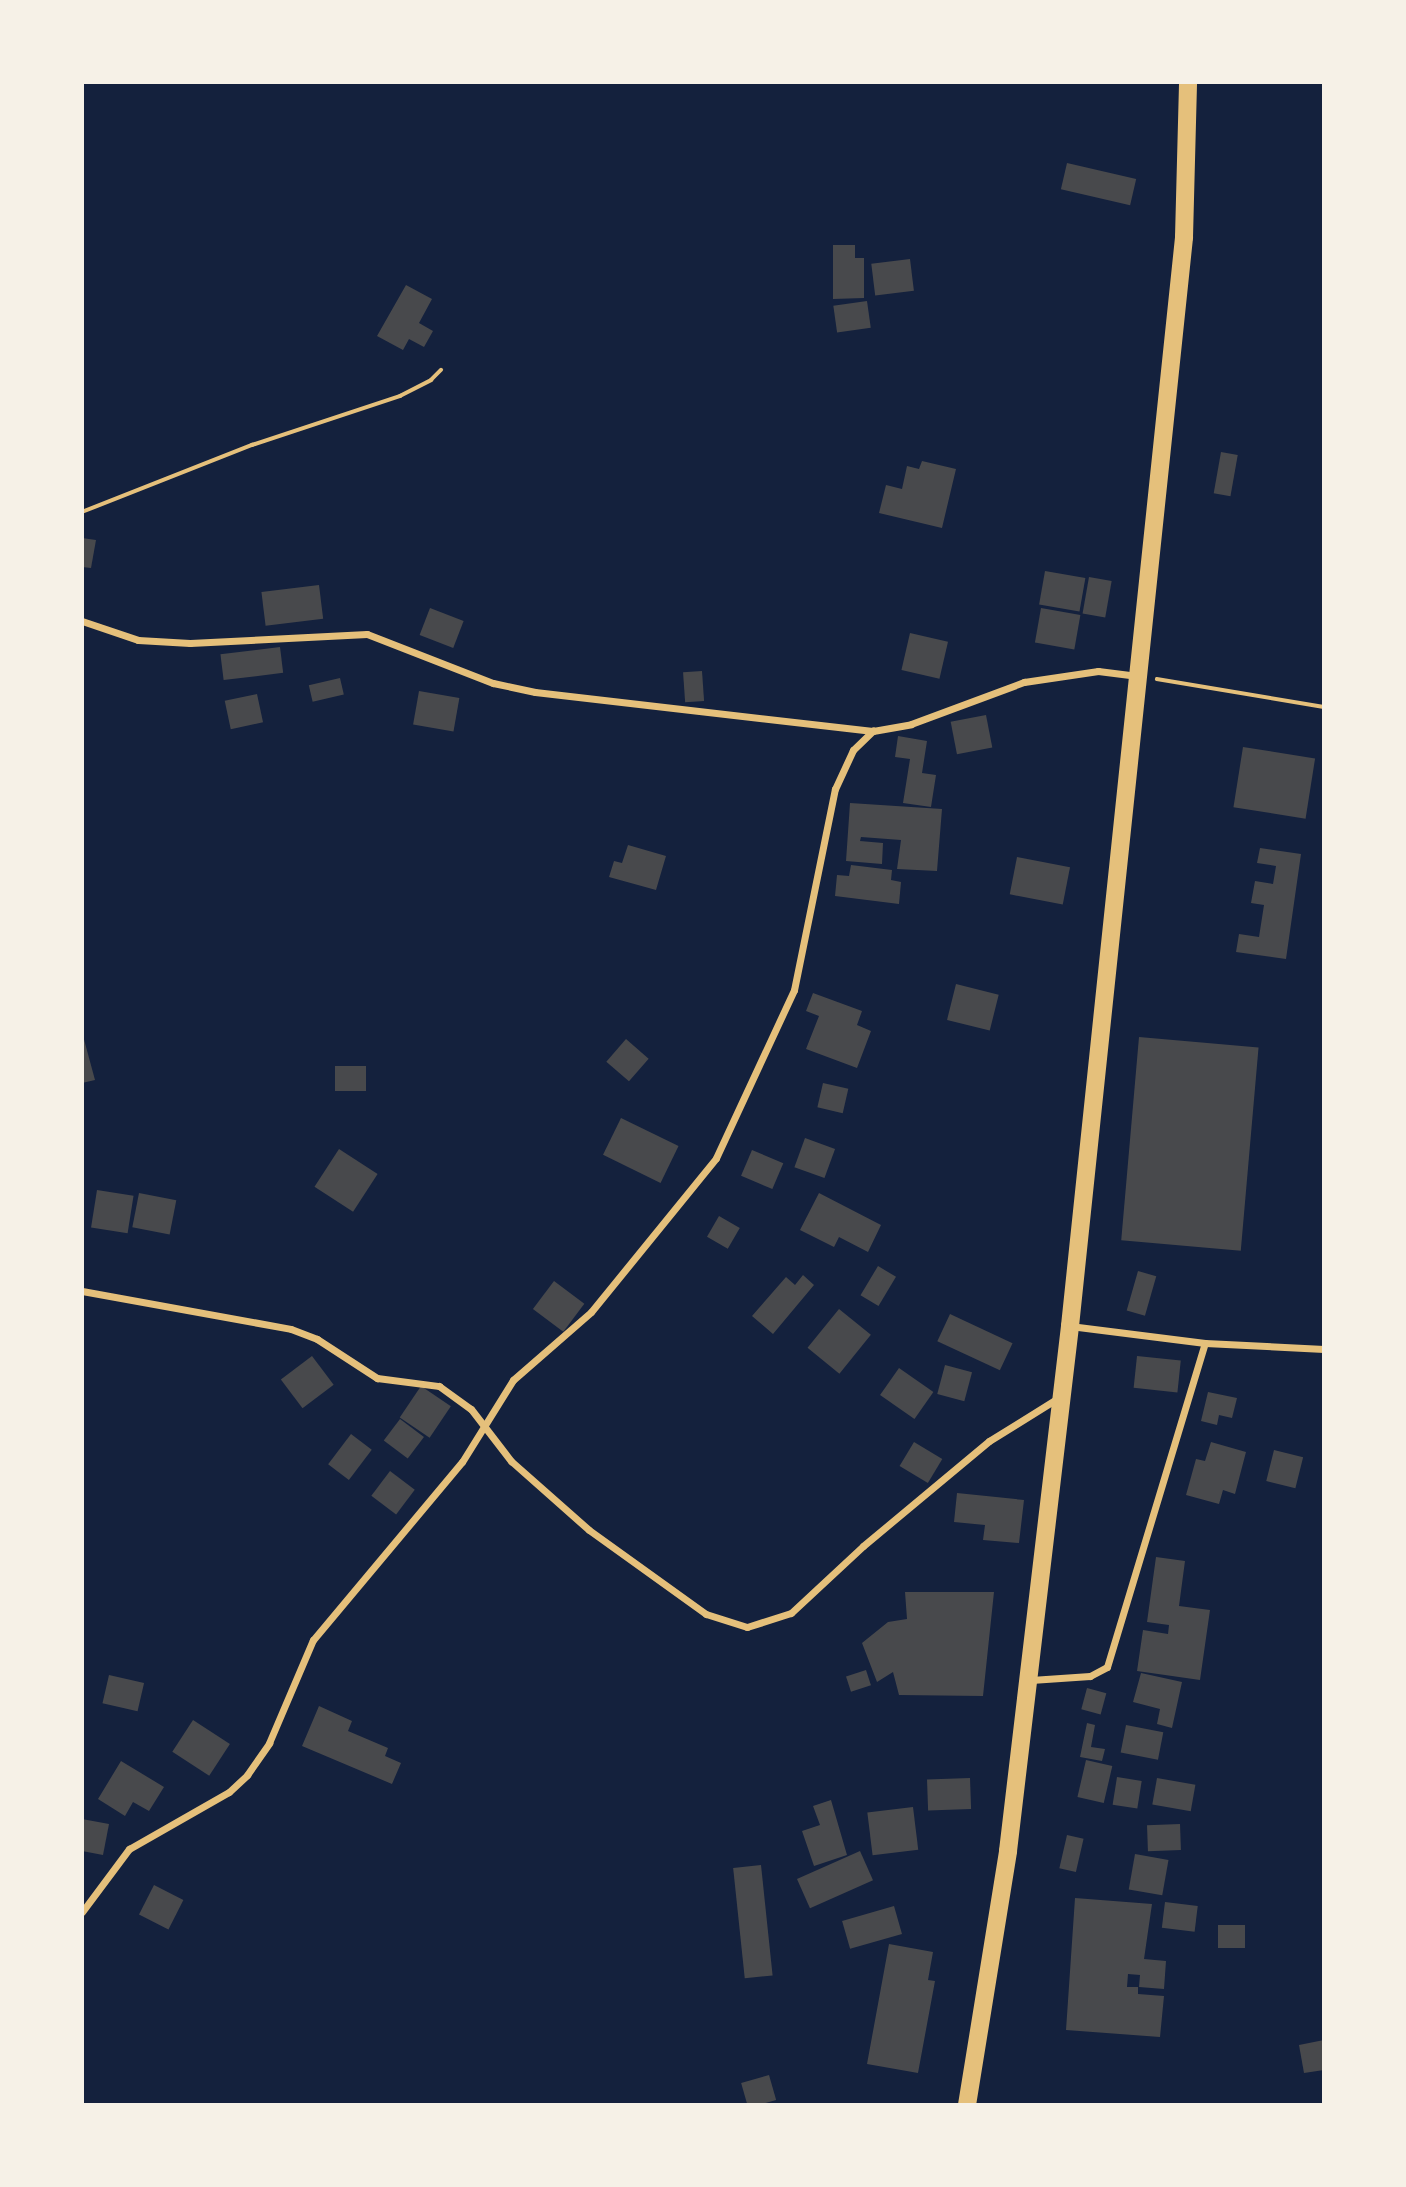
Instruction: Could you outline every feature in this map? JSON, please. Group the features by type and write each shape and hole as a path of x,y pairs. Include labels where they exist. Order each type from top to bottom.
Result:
{"main road":[{"path":"967,2105 1008,1851 1070,1326 1184,237 1188,82"}],"street":[{"path":"82,621 138,640 190,643 367,634 493,683 535,692 873,731 911,724 1024,682 1098,671 1139,676"},
{"path":"82,1912 129,1849 229,1792 247,1775 269,1743 313,1640 486,1427 513,1380 600,1303 695,1187 728,1136 803,964 825,832 842,766 873,731"},
{"path":"82,1291 291,1329 317,1339 377,1378 439,1386 471,1409 511,1461 608,1544 706,1614 747,1627 791,1614 863,1546 989,1441 1062,1395"},
{"path":"1070,1326 1205,1343 1324,1349"},
{"path":"1030,1680 1090,1676 1107,1667 1205,1343"}],"path":[{"path":"82,512 252,445 400,396 431,380 441,370"},
{"path":"1139,676 1324,707"}],"building":[{"path":"1067,163 1136,179 1130,205 1061,189"},
{"path":"833,245 855,245 855,258 864,258 864,298 833,299"},
{"path":"910,259 914,291 875,296 871,264"},
{"path":"406,285 432,299 419,323 433,331 424,347 409,339 403,350 377,336"},
{"path":"867,301 871,328 837,332 833,306"},
{"path":"1221,452 1238,455 1230,496 1214,493"},
{"path":"922,461 956,469 942,528 879,513 886,485 902,489 907,466 919,469"},
{"path":"82,538 96,540 91,568 82,567"},
{"path":"1045,571 1085,578 1079,612 1039,604"},
{"path":"1089,577 1112,581 1105,617 1083,613"},
{"path":"319,585 323,619 266,626 261,592"},
{"path":"430,608 464,621 453,648 420,635"},
{"path":"1041,608 1080,615 1074,649 1035,642"},
{"path":"910,633 948,642 939,679 901,670"},
{"path":"280,647 283,673 224,680 220,654"},
{"path":"702,671 704,701 685,702 683,672"},
{"path":"340,678 344,695 313,702 309,685"},
{"path":"419,691 459,698 453,732 413,724"},
{"path":"257,694 263,722 231,729 225,701"},
{"path":"986,715 992,747 957,754 951,722"},
{"path":"898,736 927,741 922,773 936,775 931,807 903,803 910,759 895,757"},
{"path":"1243,747 1315,758 1306,819 1233,807"},
{"path":"850,803 942,809 937,871 897,869 901,840 861,837 860,841 883,843 882,864 846,861"},
{"path":"628,845 666,856 656,890 609,877 614,861 622,863"},
{"path":"1260,848 1301,854 1286,959 1236,952 1239,934 1259,937 1264,905 1251,903 1255,881 1273,884 1276,866 1257,863"},
{"path":"1017,857 1070,867 1063,905 1010,894"},
{"path":"851,865 892,870 891,880 901,882 899,904 835,896 837,875 849,876"},
{"path":"956,984 999,995 990,1031 947,1020"},
{"path":"813,993 862,1011 857,1025 871,1031 857,1068 806,1049 819,1016 806,1011"},
{"path":"82,1032 95,1080 82,1083"},
{"path":"1139,1037 1259,1047 1241,1251 1121,1240"},
{"path":"626,1039 649,1059 629,1081 606,1062"},
{"path":"335,1066 366,1066 366,1091 335,1091"},
{"path":"823,1083 848,1089 843,1113 817,1107"},
{"path":"621,1118 679,1146 661,1183 603,1155"},
{"path":"805,1138 835,1149 824,1178 794,1167"},
{"path":"339,1149 378,1174 353,1212 314,1187"},
{"path":"752,1150 783,1163 772,1189 741,1176"},
{"path":"97,1190 134,1196 128,1233 91,1228"},
{"path":"139,1193 176,1200 170,1235 132,1227"},
{"path":"819,1193 881,1225 868,1252 839,1237 834,1247 800,1230"},
{"path":"719,1216 740,1228 728,1249 707,1237"},
{"path":"878,1266 896,1277 878,1306 860,1295"},
{"path":"1138,1271 1156,1276 1145,1316 1127,1310"},
{"path":"803,1275 814,1285 773,1334 752,1316 786,1277 795,1285"},
{"path":"554,1281 584,1304 563,1332 533,1309"},
{"path":"839,1309 871,1335 839,1374 808,1348"},
{"path":"950,1314 1013,1343 1000,1370 937,1341"},
{"path":"312,1356 334,1385 303,1408 281,1379"},
{"path":"1137,1356 1181,1361 1177,1392 1134,1388"},
{"path":"945,1365 972,1372 964,1401 937,1394"},
{"path":"899,1368 933,1392 914,1419 880,1395"},
{"path":"421,1386 451,1406 430,1438 400,1418"},
{"path":"1208,1392 1237,1398 1232,1418 1219,1415 1217,1425 1201,1421"},
{"path":"400,1419 424,1437 408,1459 384,1441"},
{"path":"351,1434 372,1450 349,1480 328,1464"},
{"path":"914,1442 942,1459 928,1483 900,1466"},
{"path":"1211,1442 1246,1452 1235,1494 1223,1490 1219,1504 1186,1495 1196,1459 1205,1461"},
{"path":"1274,1450 1303,1457 1295,1488 1266,1481"},
{"path":"390,1471 415,1490 396,1514 371,1496"},
{"path":"957,1493 1024,1500 1019,1543 983,1540 985,1525 954,1522"},
{"path":"1156,1557 1185,1561 1179,1606 1210,1610 1200,1680 1137,1671 1143,1630 1168,1634 1169,1625 1147,1622"},
{"path":"905,1592 994,1592 983,1696 899,1695 893,1672 877,1682 862,1643 888,1622 907,1619"},
{"path":"866,1670 871,1685 851,1692 846,1676"},
{"path":"1141,1673 1182,1682 1172,1728 1157,1724 1160,1709 1133,1702"},
{"path":"109,1675 144,1683 138,1711 102,1703"},
{"path":"1087,1688 1106,1693 1101,1714 1081,1709"},
{"path":"319,1706 352,1721 348,1731 388,1748 385,1756 401,1763 392,1784 302,1746"},
{"path":"193,1720 230,1744 209,1776 172,1752"},
{"path":"1087,1723 1095,1725 1091,1747 1105,1749 1102,1761 1080,1757"},
{"path":"1126,1725 1163,1732 1158,1760 1121,1752"},
{"path":"1086,1760 1112,1766 1104,1803 1077,1797"},
{"path":"121,1761 164,1787 149,1811 133,1802 125,1816 98,1799"},
{"path":"1117,1777 1142,1781 1137,1809 1113,1805"},
{"path":"970,1778 971,1809 928,1810 927,1780"},
{"path":"1157,1778 1195,1785 1191,1811 1152,1805"},
{"path":"831,1800 847,1855 814,1866 802,1831 820,1825 813,1806"},
{"path":"913,1807 918,1850 873,1855 867,1813"},
{"path":"82,1819 109,1824 103,1855 82,1851"},
{"path":"1180,1824 1181,1850 1148,1851 1147,1825"},
{"path":"1067,1835 1084,1839 1076,1872 1059,1868"},
{"path":"860,1851 873,1880 810,1908 797,1879"},
{"path":"1135,1854 1168,1860 1162,1895 1129,1889"},
{"path":"761,1865 773,1975 745,1978 733,1868"},
{"path":"154,1885 183,1900 168,1929 139,1914"},
{"path":"1075,1898 1152,1904 1144,1959 1166,1961 1164,1989 1139,1987 1140,1975 1128,1974 1127,1987 1138,1987 1138,1994 1164,1996 1160,2037 1066,2030"},
{"path":"1165,1902 1198,1906 1195,1932 1162,1928"},
{"path":"894,1906 902,1934 850,1949 842,1921"},
{"path":"1218,1925 1245,1925 1245,1948 1218,1948"},
{"path":"889,1944 933,1952 928,1980 935,1981 918,2073 867,2064"},
{"path":"1324,2040 1324,2070 1304,2073 1299,2045"},
{"path":"769,2075 776,2100 747,2105 741,2083"}]}
